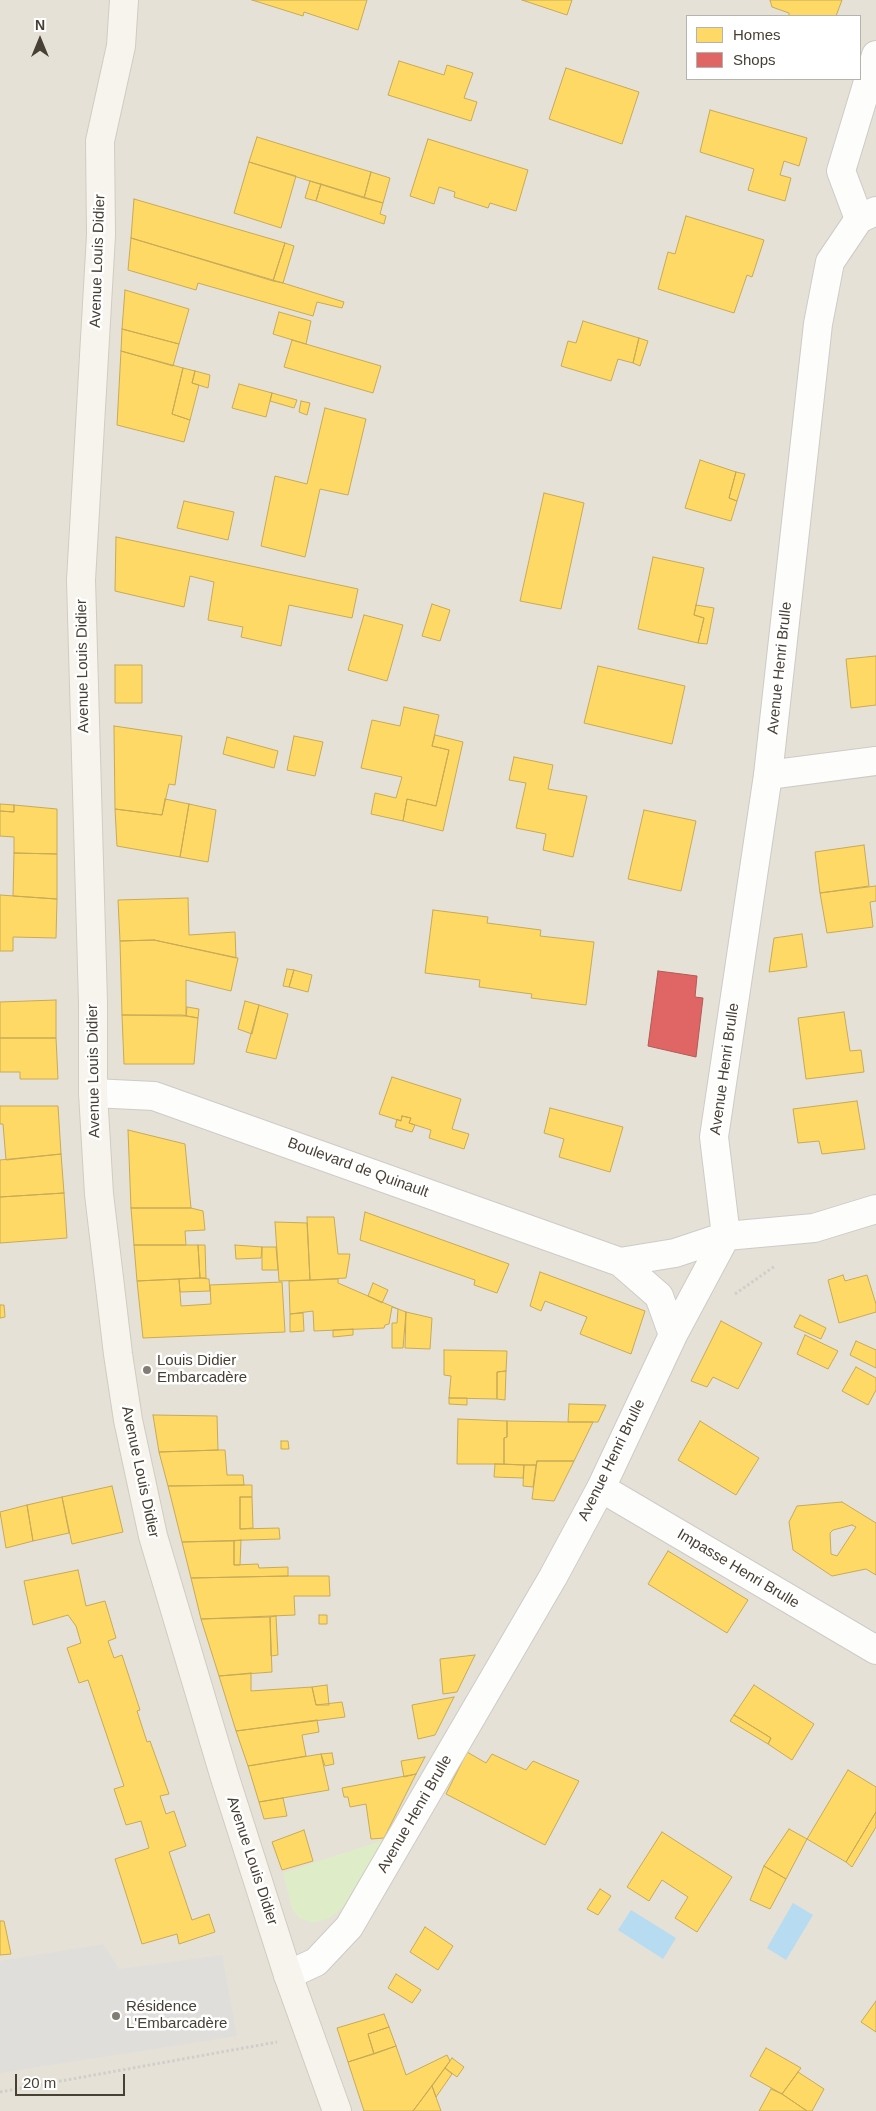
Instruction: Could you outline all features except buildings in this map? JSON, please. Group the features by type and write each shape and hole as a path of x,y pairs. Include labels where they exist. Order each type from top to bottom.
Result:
{"main road":[{"name":"Avenue Louis Didier","path":"124,0 121,46 100,141 101,235 81,580 93,1003 92,1093 99,1194 118,1354 128,1420 153,1536 225,1778 288,1975 337,2111"}],"street":[{"path":"868,215 841,171 876,55"},
{"name":"Avenue Henri Brulle","path":"288,1975 316,1962 349,1928 554,1577 601,1488 673,1335 726,1236 714,1137 768,774 818,324 830,262 868,215"},
{"path":"768,774 876,761"},
{"name":"Boulevard de Quinault","path":"92,1093 154,1096 620,1262 659,1296 673,1335"},
{"name":"Boulevard de Quinault","path":"620,1262 675,1253 726,1236 814,1228 876,1209"},
{"name":"Impasse Henri Brulle","path":"601,1488 876,1650"}],"path":[{"path":"0,2092 281,2041"}],"shaded area":[{"path":"0,0 876,0 876,2111 0,2111"},
{"name":"Résidence L'Embarcadère","path":"103,1944 119,1969 222,1955 237,2036 0,2073 0,1961"}],"green space":[{"path":"383,1840 364,1881 345,1906 330,1918 313,1923 299,1918 292,1909 283,1873"}],"water":[{"path":"793,1903 813,1915 786,1960 767,1948"},
{"path":"631,1910 676,1938 663,1959 618,1930"}],"place":[{"name":"Louis Didier Embarcadère","path":"147,1370"},
{"name":"Résidence L'Embarcadère","path":"116,2016"}]}
